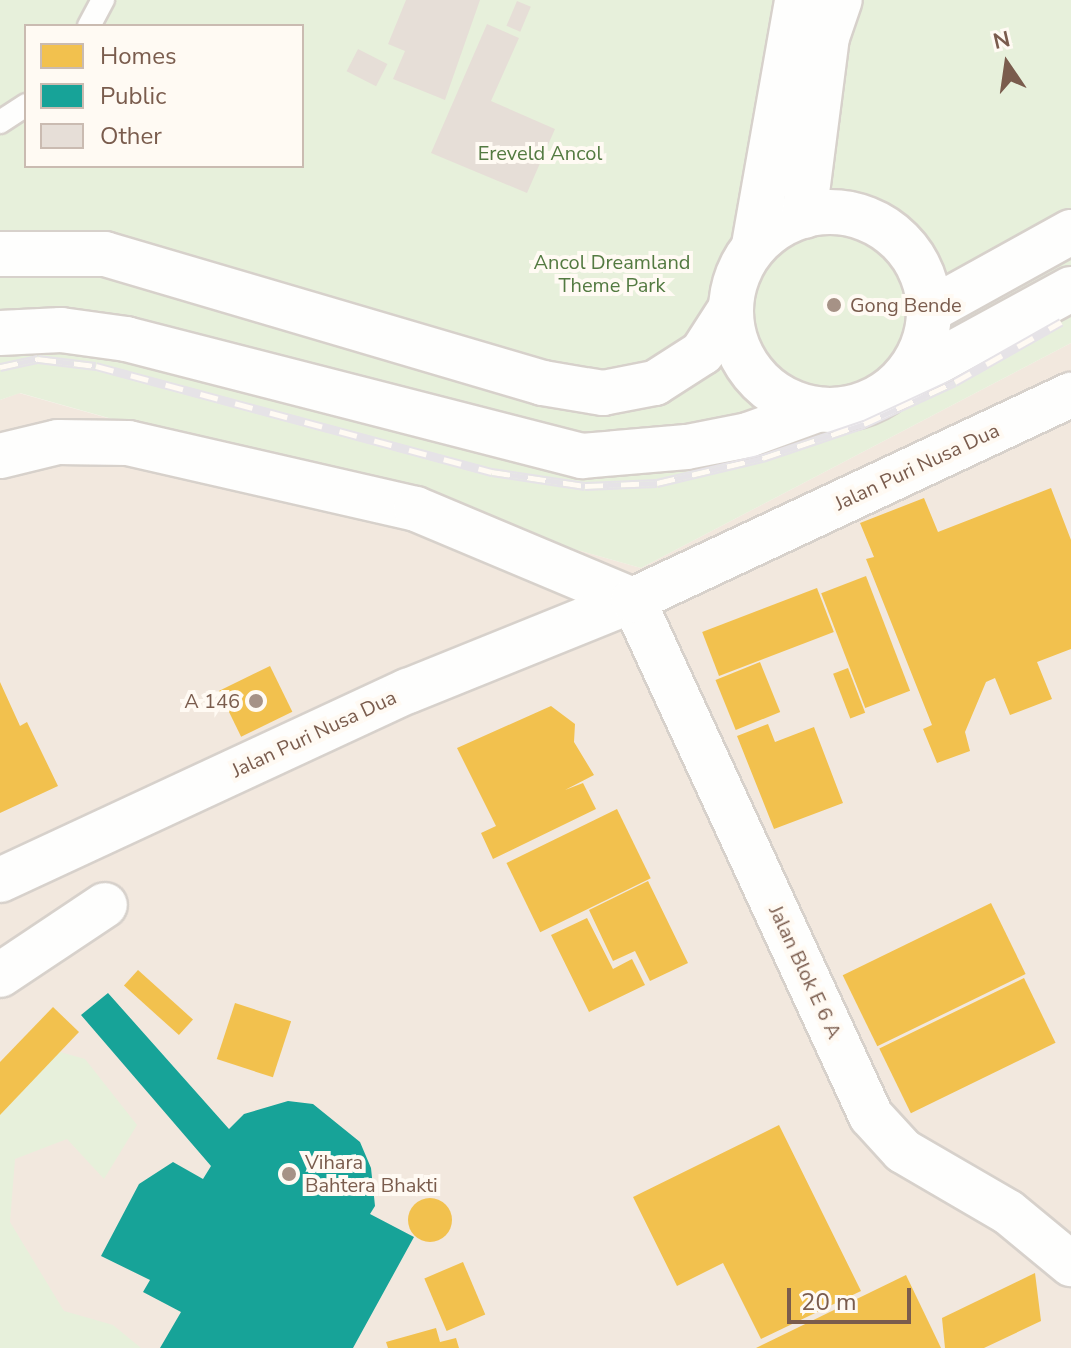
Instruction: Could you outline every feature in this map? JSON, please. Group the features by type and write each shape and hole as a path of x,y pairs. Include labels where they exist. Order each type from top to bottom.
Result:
{"street":[{"path":"0,254 105,254 543,383 603,393 655,383 702,353 729,311 736,275 754,245 797,0"},
{"path":"804,216 827,37 840,0"},
{"path":"754,245 804,216 823,211 862,216 901,239 925,276 930,310 925,343 902,381"},
{"path":"930,310 1071,232"},
{"path":"729,311 736,346 754,377 790,404 817,410 848,409 877,399 902,381 1071,289"},
{"path":"0,333 61,330 126,339 582,456 702,444 774,427 817,410"},
{"name":"Jalan Puri Nusa Dua","path":"0,880 408,691 633,600 1071,395"},
{"path":"0,456 58,442 128,443 416,509 633,600"},
{"name":"Jalan Blok E 6 A","path":"633,600 871,1116 903,1151 1008,1212 1071,1264"},
{"path":"0,975 105,905"}],"lane":[{"path":"90,24 103,0"},
{"path":"0,122 24,106"}],"shaded area":[{"path":"1071,343 1071,1348 0,1348 0,400 19,393 641,568"}],"green space":[{"name":"Ancol Dreamland Theme Park","path":"0,0 1071,0 1071,343 641,568 20,393 0,400"},
{"path":"46,1048 85,1059 137,1125 104,1179 67,1139 15,1159 10,1222 64,1311 113,1325 141,1348 0,1348 0,1090"}],"building: Homes":[{"path":"1051,488 1071,540 1071,649 1037,662 1052,699 1010,715 995,678 986,682 965,732 970,751 937,763 923,729 932,725 866,559 874,557 860,523 924,498 938,532"},
{"path":"866,576 910,691 865,708 821,593"},
{"path":"817,588 834,632 719,676 702,632"},
{"path":"760,662 780,712 736,730 715,680"},
{"name":"A 146","path":"270,666 292,712 241,737 219,691"},
{"path":"848,668 865,713 850,719 833,674"},
{"path":"0,682 20,726 27,722 58,786 0,813"},
{"path":"551,706 575,724 574,742 594,775 565,790 583,783 596,809 493,859 481,833 496,826 457,748"},
{"path":"768,724 775,742 814,727 843,803 774,829 737,736"},
{"path":"617,809 651,878 540,932 506,863"},
{"path":"648,881 688,963 650,981 635,951 613,961 589,910"},
{"path":"991,903 1026,974 877,1046 843,975"},
{"path":"587,918 613,969 632,959 645,985 589,1012 551,935"},
{"path":"138,970 193,1020 179,1035 124,986"},
{"path":"1024,978 1056,1043 911,1113 879,1049"},
{"path":"235,1003 291,1021 273,1077 217,1059"},
{"path":"53,1007 79,1032 0,1115 0,1062"},
{"path":"779,1125 861,1291 761,1339 723,1263 677,1286 633,1197"},
{"path":"430,1198 445,1205 452,1220 445,1235 430,1242 415,1235 408,1220 415,1205"},
{"path":"463,1262 485,1314 447,1331 424,1278"},
{"path":"1035,1273 1041,1321 984,1348 945,1348 942,1318"},
{"path":"906,1275 941,1348 756,1348"},
{"path":"436,1328 440,1342 456,1338 459,1348 388,1348 386,1342"}],"building: Public":[{"name":"Vihara Bahtera Bhakti","path":"108,993 229,1129 244,1114 288,1101 313,1104 360,1142 371,1168 375,1206 370,1214 414,1237 353,1348 160,1348 181,1312 143,1292 150,1280 101,1256 139,1184 173,1162 203,1179 211,1166 81,1015"}],"building: Other":[{"path":"406,0 480,0 445,100 393,79 405,51 388,44"},
{"path":"517,1 531,7 520,32 506,26"},
{"path":"487,24 519,38 491,101 555,129 527,193 431,153"},
{"path":"358,49 387,64 376,86 347,71"}],"railway":[{"path":"0,367 38,359 96,366 492,472 585,486 657,483 763,458 864,424 955,382 1061,322"}],"place":[{"name":"Gong Bende","path":"834,305"},
{"name":"A 146","path":"256,701"},
{"name":"Vihara Bahtera Bhakti","path":"289,1174"}],"park label":[{"name":"Ereveld Ancol","path":"540,153"}]}
